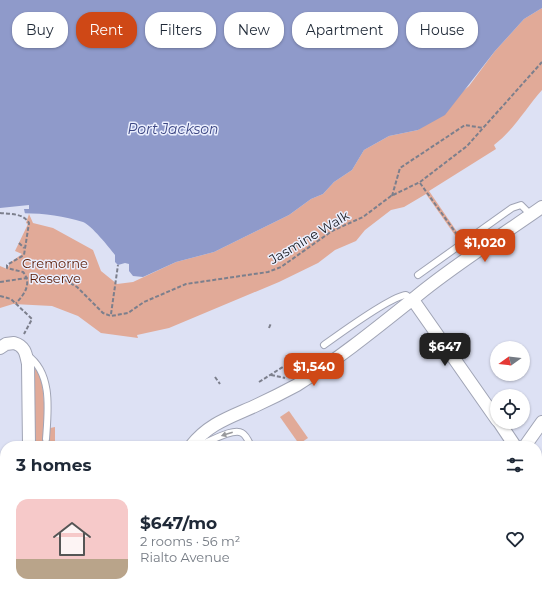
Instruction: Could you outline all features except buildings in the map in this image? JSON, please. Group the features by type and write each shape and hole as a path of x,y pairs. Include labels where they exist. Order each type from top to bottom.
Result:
{"street":[{"path":"195,441 205,430 220,420 257,406 297,384 355,344 413,300 542,207"},
{"path":"413,300 490,410"},
{"path":"0,348 10,343 19,344 26,355 28,364 28,441"},
{"path":"529,441 542,422"},
{"path":"504,429 512,441"}],"lane":[{"path":"418,275 517,206 521,205 531,215"},
{"path":"324,345 351,326 398,298 406,295 413,300"},
{"path":"26,355 40,366 46,386 46,439"},
{"path":"208,441 224,434 238,432 244,434 248,441"}],"path":[{"name":"Jasmine Walk","path":"0,282 48,276 70,282 103,313 111,316 123,314 144,302 186,284 268,272 281,267 332,231 363,217 391,196 420,182 467,146 542,62"},
{"path":"391,196 400,168 466,125 483,128"},
{"path":"420,182 463,243"},
{"path":"0,213 18,215 28,221 29,226 24,255 7,265 7,268 23,272 27,278 26,289 16,303"},
{"path":"19,243 24,248"},
{"path":"111,314 118,265"},
{"path":"0,296 11,299 32,319 19,344"},
{"path":"269,328 271,323"},
{"path":"259,382 286,365"},
{"path":"271,375 286,378"},
{"path":"215,377 220,384"}],"green space":[{"name":"Cremorne Reserve","path":"542,8 542,90 507,133 494,145 496,149 429,191 462,239 459,241 426,194 404,207 391,210 365,230 356,241 335,250 318,263 279,282 169,328 137,335 138,338 101,333 78,316 52,306 13,304 0,308 0,266 7,269 11,262 22,254 15,251 28,224 26,223 29,214 33,223 53,228 93,250 101,271 117,284 133,282 176,262 214,252 289,215 311,199 323,194 334,182 352,170 364,150 389,136 418,130 469,86 495,51 524,19"},
{"path":"35,363 39,372 43,392 44,441 33,441"},
{"path":"289,411 308,438 304,441 297,441 280,417"},
{"path":"55,427 55,441 49,441 50,428"}],"water":[{"name":"Port Jackson","path":"0,0 542,0 542,8 524,19 495,51 445,115 418,130 389,136 364,150 352,170 334,182 323,194 311,199 289,215 214,252 176,262 143,277 133,276 129,271 129,264 125,263 118,265 115,262 115,255 109,247 83,222 42,214 20,213 0,215"}],"pier":[{"path":"29,205 29,209 24,209 25,214 0,217 0,208"}]}
